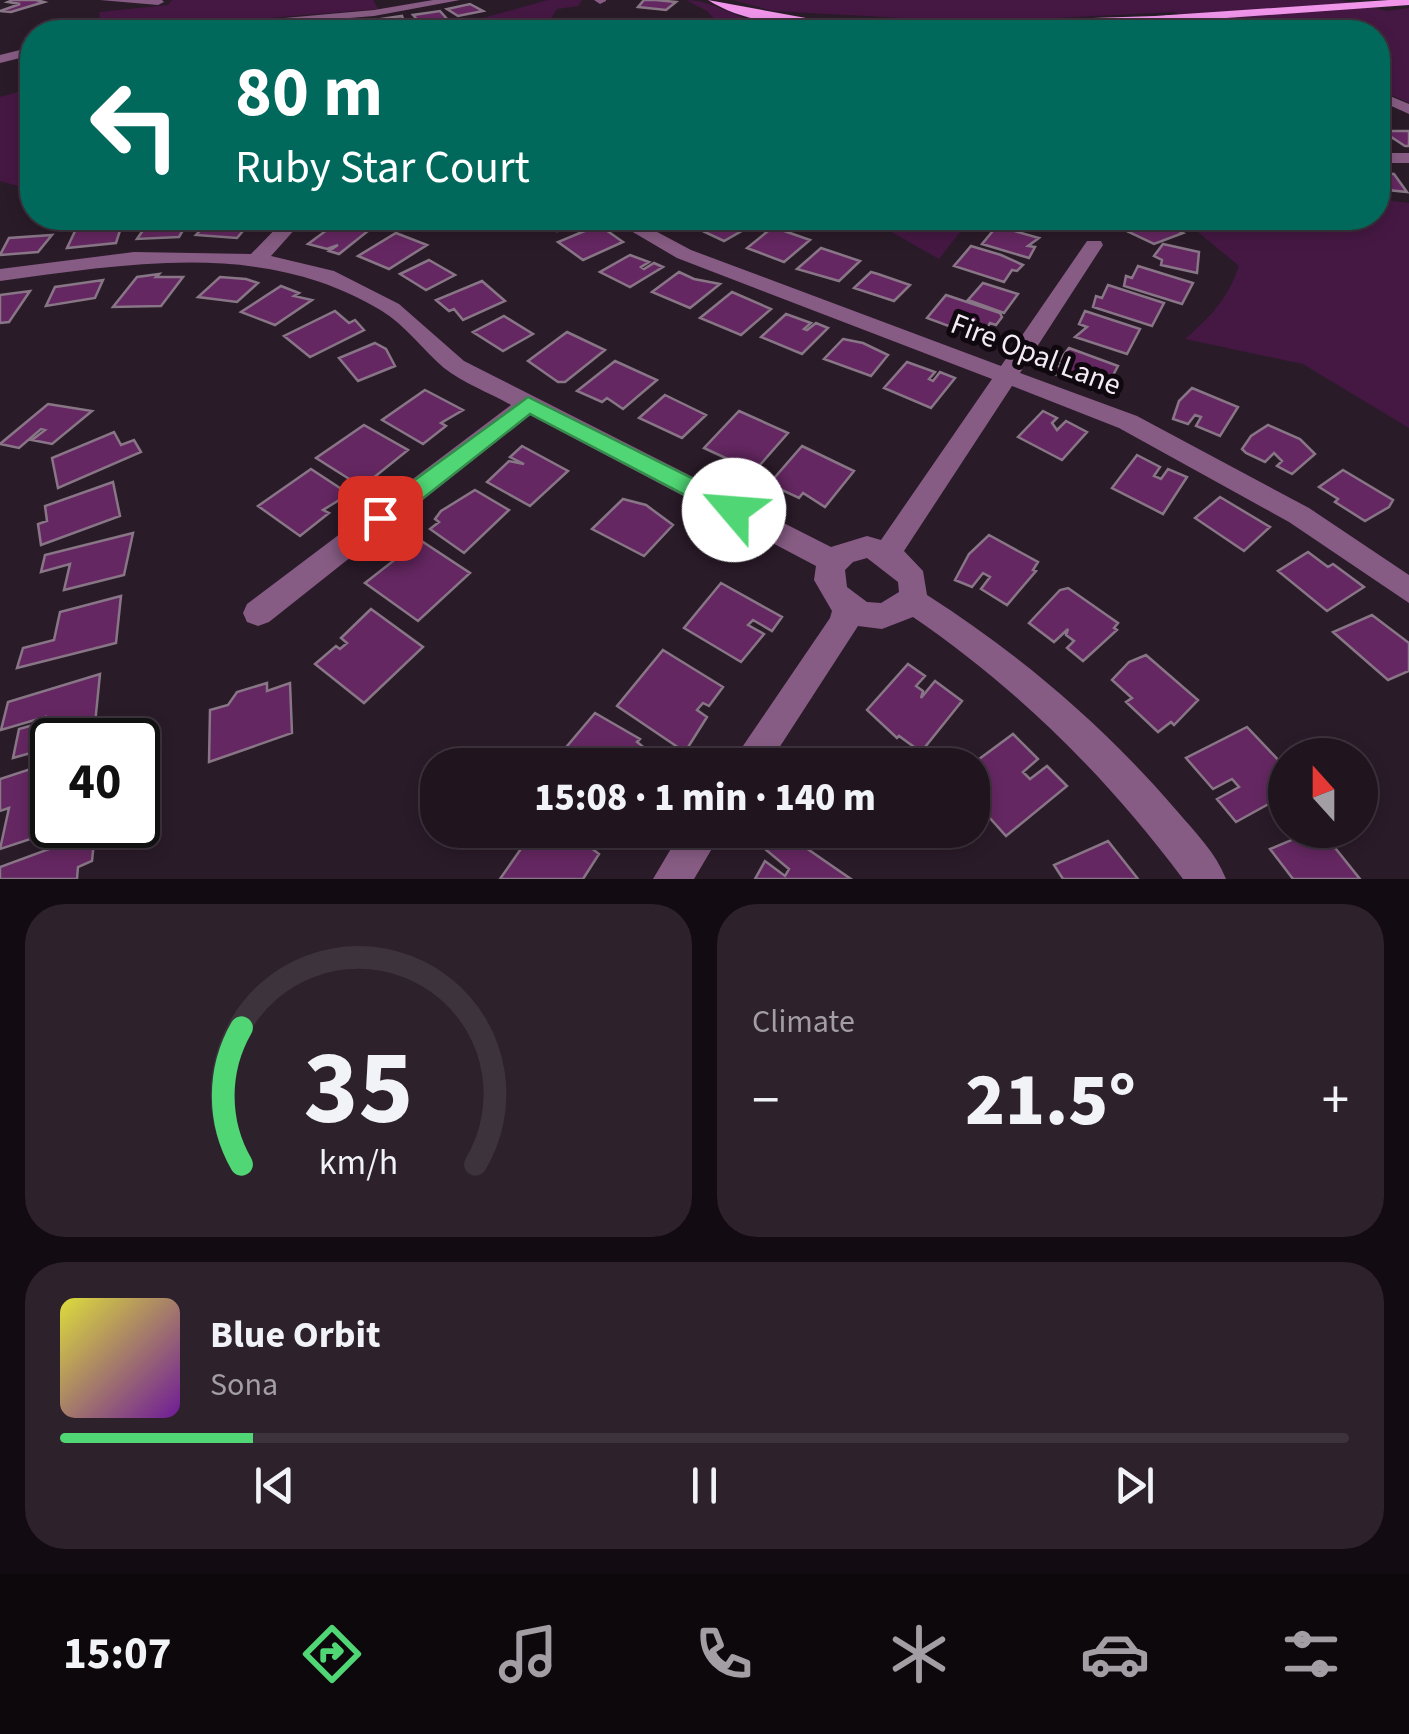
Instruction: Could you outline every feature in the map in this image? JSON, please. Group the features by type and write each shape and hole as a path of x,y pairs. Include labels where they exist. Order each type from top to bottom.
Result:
{"main road":[{"path":"714,0 775,18 798,20"},
{"path":"1139,20 1409,2"}],"street":[{"path":"106,0 158,2"},
{"path":"277,20 394,10 454,0"},
{"path":"1169,18 1173,20"},
{"path":"256,260 285,230"},
{"name":"Fire Opal Lane","path":"640,230 684,254 1008,374 1178,446 1299,515 1409,591"},
{"path":"888,553 1094,244"},
{"path":"0,274 165,256 256,260 327,275 372,295 406,319 456,366 834,562"},
{"path":"258,613 528,404"},
{"path":"850,549 888,553 910,571 914,586 911,600 884,616 848,609 828,583 834,562 850,549"},
{"path":"911,600 1000,660 1052,702 1141,793 1208,879"},
{"path":"759,748 844,622 848,609"},
{"path":"672,879 692,848"}],"shaded area":[{"path":"172,0 373,0 378,9 246,20 100,20 99,12 168,5"},
{"path":"548,0 582,0 578,6 557,9 550,20 476,20"},
{"path":"686,0 704,2 753,20 715,20"},
{"path":"733,0 1340,0 1387,11 1409,8 1409,103 1390,94 1390,20 1190,20 1174,12 941,20 773,11"},
{"path":"20,91 20,187 0,181 0,97"},
{"path":"1390,201 1409,203 1409,428 1303,364 1185,339 1218,306 1239,266 1196,230 1390,230"},
{"path":"888,230 962,230 939,259"}],"building":[{"path":"644,0 676,2 666,10 638,7"},
{"path":"8,2 44,2 11,12 0,11 20,4"},
{"path":"470,4 483,11 458,16 447,9"},
{"path":"440,11 448,20 417,20 413,15"},
{"path":"1390,131 1409,131 1409,146 1390,136"},
{"path":"1390,174 1394,174 1407,192 1390,190"},
{"path":"76,230 120,230 116,243 67,248"},
{"path":"143,230 183,230 179,237 137,239"},
{"path":"201,230 244,230 237,238 196,235"},
{"path":"327,230 368,231 339,254 329,251 338,245 327,249 308,244"},
{"path":"587,230 606,230 623,242 583,260 558,242"},
{"path":"700,230 743,230 724,241"},
{"path":"769,230 810,240 784,262 747,248"},
{"path":"994,230 1011,230 1039,238 1028,246 1035,247 1029,258 982,244"},
{"path":"1124,230 1183,233 1154,244"},
{"path":"396,233 427,245 389,269 358,256"},
{"path":"52,235 38,252 0,255 9,238"},
{"path":"1163,244 1199,252 1197,273 1161,265 1162,260 1154,256"},
{"path":"971,246 1023,265 1012,270 1004,282 954,266"},
{"path":"821,248 860,261 839,281 797,269"},
{"path":"630,255 649,262 641,267 644,269 654,263 663,267 630,287 600,272"},
{"path":"429,260 455,275 426,290 400,274"},
{"path":"1138,266 1193,283 1182,304 1124,286 1126,276 1132,278"},
{"path":"679,272 720,284 690,308 652,292"},
{"path":"871,272 910,285 894,301 854,288"},
{"path":"159,274 156,277 183,277 161,306 113,307 137,277"},
{"path":"220,277 258,283 237,302 198,297"},
{"path":"103,280 95,298 46,306 55,287"},
{"path":"482,281 505,301 463,320 454,309 449,311 436,300"},
{"path":"983,283 1018,294 1004,313 968,300"},
{"path":"1108,285 1164,303 1152,326 1093,307 1096,296 1102,298"},
{"path":"281,286 299,293 294,296 312,300 275,325 241,312"},
{"path":"30,291 9,322 0,323 0,295"},
{"path":"732,292 771,309 741,335 700,318"},
{"path":"946,295 1002,317 996,325 990,323 981,338 927,318"},
{"path":"335,311 349,323 355,320 364,330 310,357 284,336"},
{"path":"1085,311 1140,329 1127,354 1075,337 1087,327 1079,324"},
{"path":"786,314 811,323 804,329 807,330 816,323 828,328 802,354 761,337"},
{"path":"504,316 533,334 503,351 473,332"},
{"path":"567,332 605,350 565,382 558,382 528,361"},
{"path":"843,339 888,355 871,376 824,359"},
{"path":"375,343 386,349 395,366 358,381 339,358"},
{"path":"1069,348 1118,366 1104,392 1049,372 1053,364 1070,370 1058,362"},
{"path":"615,361 657,380 623,409 607,398 602,402 577,391"},
{"path":"907,362 935,372 929,379 933,381 940,372 955,378 931,408 884,388"},
{"path":"1192,388 1238,407 1220,436 1196,426 1201,417 1195,415 1188,424 1173,419 1179,401"},
{"path":"425,390 463,410 441,423 446,426 423,444 382,420"},
{"path":"665,395 706,415 682,438 639,418"},
{"path":"48,404 92,411 52,444 32,440 45,430 41,429 19,448 0,444"},
{"path":"739,411 788,433 753,473 728,465 732,461 704,448"},
{"path":"1043,411 1057,418 1052,423 1057,430 1066,421 1087,432 1062,460 1018,437"},
{"path":"364,425 408,450 362,487 316,458"},
{"path":"1268,425 1300,439 1315,454 1292,474 1277,466 1282,461 1274,453 1265,462 1246,453 1242,449 1251,436"},
{"path":"114,432 121,445 134,440 141,452 58,488 52,458"},
{"path":"522,446 568,471 530,506 487,482 509,461 524,464 510,457"},
{"path":"802,446 854,471 825,507 803,493 799,498 769,484"},
{"path":"1137,455 1160,467 1154,476 1161,479 1168,469 1187,477 1163,514 1112,488"},
{"path":"311,469 349,494 323,510 329,513 300,536 258,506"},
{"path":"1343,470 1393,500 1389,507 1365,521 1335,502 1338,499 1319,487"},
{"path":"113,482 120,516 41,545 38,524 47,521 45,506"},
{"path":"475,490 509,510 464,553 430,529 439,522 435,519 441,511"},
{"path":"1220,497 1270,527 1244,551 1195,518"},
{"path":"623,499 646,505 673,525 644,556 592,529"},
{"path":"133,533 124,575 64,590 70,564 41,572 45,555"},
{"path":"989,535 1038,562 1033,570 1036,571 1007,605 981,589 990,577 983,573 972,587 955,580 969,554"},
{"path":"417,538 470,573 418,621 365,583 397,558 393,550"},
{"path":"1308,552 1328,567 1333,564 1364,587 1327,611 1278,571"},
{"path":"721,583 782,617 772,631 753,620 748,625 764,634 741,662 684,628"},
{"path":"1068,588 1118,623 1114,628 1117,630 1083,661 1067,648 1074,641 1066,635 1068,629 1054,642 1029,623 1060,590"},
{"path":"121,596 116,643 17,668 23,648 54,640 60,612"},
{"path":"371,609 423,647 364,703 315,664 336,646 340,649 347,643 341,638"},
{"path":"1372,615 1409,643 1409,671 1388,680 1333,632"},
{"path":"663,650 723,687 709,706 703,703 697,710 707,717 688,748 679,748 617,706"},
{"path":"1146,655 1198,700 1174,725 1171,722 1158,732 1126,702 1132,698 1112,680 1129,662"},
{"path":"908,664 925,676 916,686 923,691 921,698 935,681 962,701 924,748 916,748 897,738 867,710"},
{"path":"100,674 96,718 30,718 30,721 1,730 8,702"},
{"path":"267,683 267,691 290,683 292,733 209,762 210,710 228,705 237,692"},
{"path":"595,713 640,739 637,742 645,748 565,748"},
{"path":"30,726 30,753 13,758 19,729"},
{"path":"1247,727 1268,749 1268,804 1236,822 1217,799 1239,787 1232,779 1213,789 1186,758"},
{"path":"1013,734 1038,759 1023,772 1030,779 1047,766 1067,786 1006,836 990,818 990,751"},
{"path":"30,769 30,839 0,849 9,808 0,811 0,779"},
{"path":"1108,841 1138,879 1063,879 1054,865"},
{"path":"52,848 93,848 92,861 78,867 77,879 0,879 0,867"},
{"path":"522,848 591,848 599,854 583,879 500,879"},
{"path":"806,848 851,879 755,879 765,861 785,876 789,869 765,849"},
{"path":"1335,848 1360,879 1293,879 1270,849"}],"route":[{"path":"380,518 528,404 734,510"}]}
